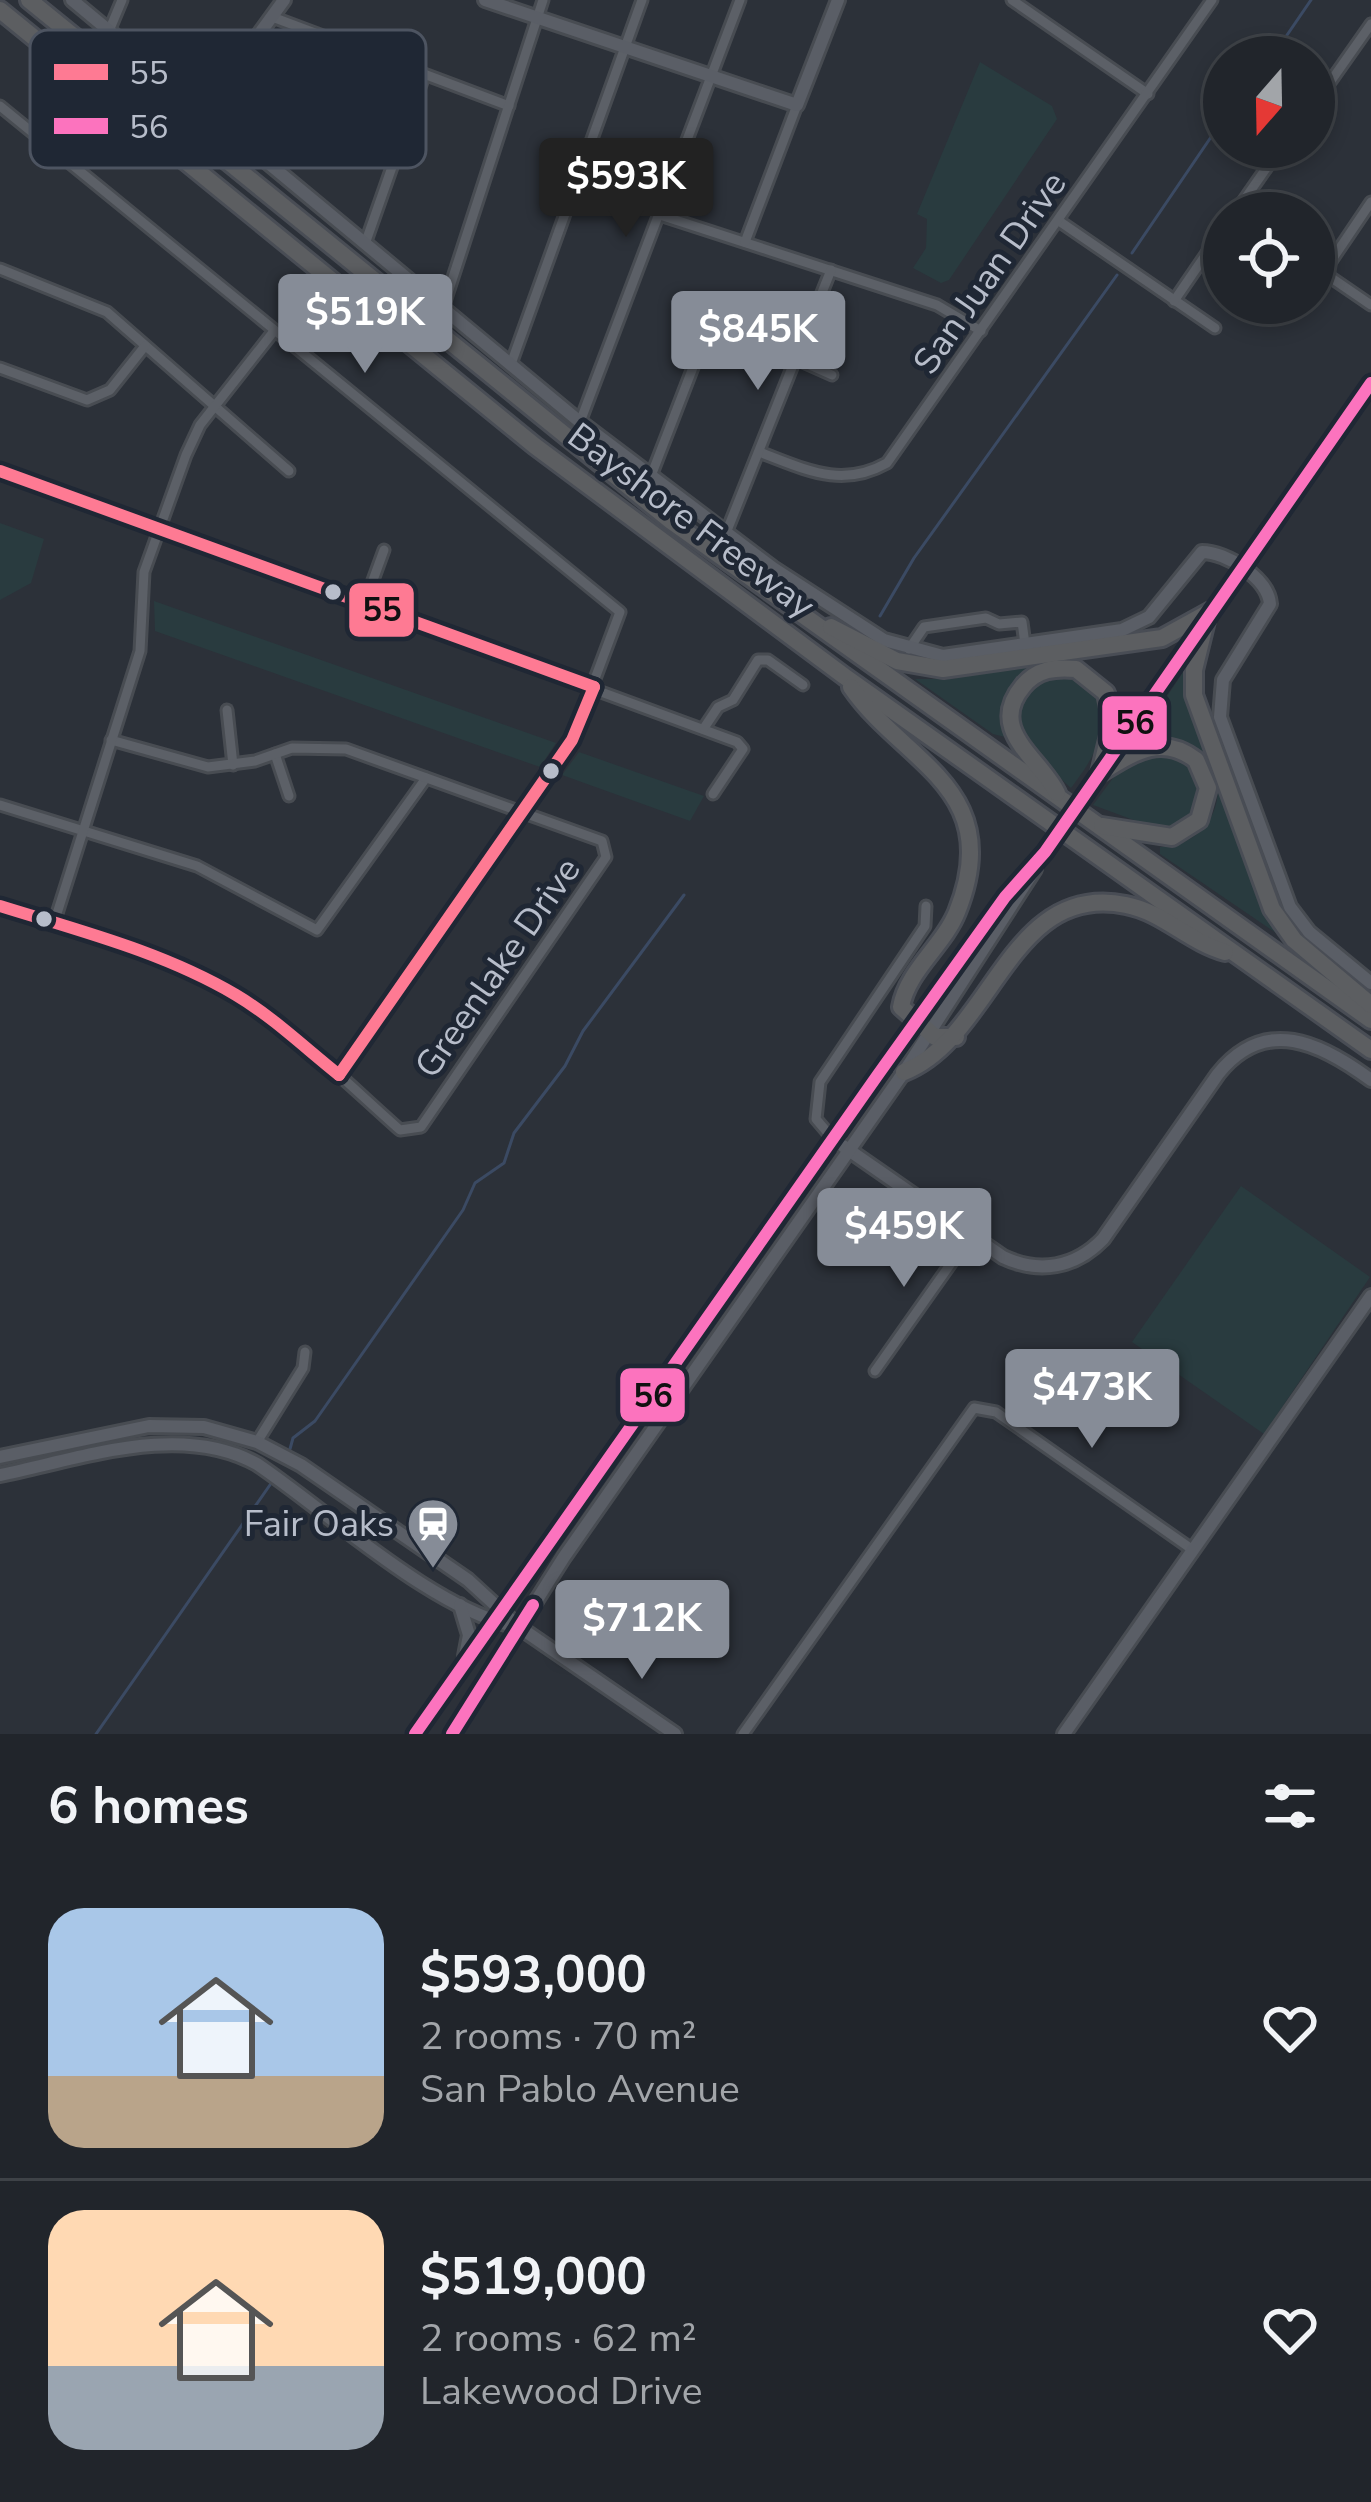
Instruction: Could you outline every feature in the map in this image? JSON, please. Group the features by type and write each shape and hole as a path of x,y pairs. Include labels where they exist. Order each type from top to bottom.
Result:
{"highway":[{"name":"Bayshore Freeway","path":"29,0 66,30"},
{"name":"Bayshore Freeway","path":"0,10 30,34"},
{"name":"Bayshore Freeway","path":"194,168 535,446 844,676 1371,1050"},
{"name":"Bayshore Freeway","path":"234,168 580,451 792,609 1371,1020"},
{"path":"792,609 897,662 929,669 1162,638 1209,614"},
{"path":"1209,614 1193,670 1194,695 1272,909 1294,940 1371,1005"},
{"path":"1060,800 1050,778 1020,748 1011,727 1013,703 1034,676 1056,668 1076,669 1101,686 1112,722 1096,778"},
{"path":"844,676 862,703 942,777 967,838 968,877 956,916 902,998 906,1016 923,1028 956,1037"},
{"path":"1096,778 1144,748 1172,747 1200,766 1208,797 1199,820 1172,837 1149,838 1096,824"},
{"path":"904,1072 956,1037 1023,940 1068,908 1126,904 1162,919 1200,945 1238,956"}],"street":[{"path":"72,0 108,30"},
{"path":"109,30 122,0"},
{"path":"266,30 284,0"},
{"path":"484,0 797,105"},
{"path":"443,308 543,0"},
{"path":"511,364 642,0"},
{"path":"580,422 740,0"},
{"path":"746,242 838,0"},
{"path":"1012,0 1148,94"},
{"name":"San Juan Drive","path":"759,452 828,477 866,475 906,441 1212,0"},
{"path":"275,18 306,30"},
{"path":"1335,75 1371,24"},
{"path":"426,77 509,106"},
{"path":"0,106 30,131"},
{"path":"0,906 205,977 267,1016 339,1076 572,740 620,612 75,168"},
{"path":"274,168 651,477 884,640 944,656 1137,624 1149,617 1202,552 1219,554 1241,568 1267,589 1270,604 1223,680 1220,717 1290,907 1309,932 1371,983"},
{"path":"365,244 392,168"},
{"path":"1335,248 1371,202"},
{"path":"660,215 937,305 981,331"},
{"path":"1059,221 1215,328"},
{"path":"1174,301 1203,259"},
{"path":"0,269 107,312 289,471"},
{"path":"726,533 831,270"},
{"path":"1335,281 1371,305"},
{"path":"651,477 716,308"},
{"path":"54,923 140,651 144,572 159,530 200,425 274,332"},
{"path":"0,368 86,400 110,390 145,346"},
{"path":"796,359 832,375"},
{"path":"415,1734 833,1139 923,1028 1005,897 1045,852 1371,383"},
{"path":"0,471 650,707 670,722 704,728 743,749 713,794"},
{"path":"365,602 384,550"},
{"path":"909,650 918,629 986,618 1022,622 1025,644"},
{"path":"704,728 718,706 734,700 758,660 768,660 803,686"},
{"path":"227,710 233,765"},
{"path":"111,740 208,766 233,765 309,746 346,749 520,811"},
{"path":"275,754 290,796"},
{"path":"0,805 197,866 316,930 325,926 426,778"},
{"name":"Greenlake Drive","path":"339,1076 400,1130 421,1127 606,857 602,841 520,811"},
{"path":"926,906 926,926 820,1082 816,1119 833,1139 1010,1261 1057,1266 1087,1254 1218,1074 1256,1043 1308,1041 1371,1080"},
{"path":"452,1734 519,1628 904,1072 923,1028"},
{"path":"874,1371 971,1235"},
{"path":"1064,1734 1371,1296"},
{"path":"257,1442 303,1368 305,1352"},
{"path":"742,1734 974,1408 996,1412 1193,1550"},
{"path":"0,1457 149,1426 204,1427 257,1442 301,1466 504,1608 519,1628 675,1734"},
{"path":"0,1475 160,1445 217,1448 257,1464 460,1605 493,1623 519,1628"},
{"path":"460,1605 469,1634 460,1667"}],"shaded area":[{"path":"980,62 1052,106 1057,119 949,280 941,283 913,268 926,248 927,219 917,214"},
{"path":"0,523 44,539 31,583 0,600"},
{"path":"154,601 556,743 540,767 155,631"},
{"path":"1042,661 1026,677 1009,738 993,734 915,679 952,679"},
{"path":"1183,672 1190,674 1213,755 1206,758 1179,739 1142,735"},
{"path":"1070,676 1100,698 1102,711 1097,746 1071,788 1018,725 1022,703 1033,688 1049,679"},
{"path":"1168,750 1196,763 1204,787 1192,820 1166,832 1093,805 1122,766"},
{"path":"579,752 704,796 690,821 562,775"},
{"path":"1225,788 1285,939 1160,854 1160,847 1183,842 1201,830 1213,813 1218,790"},
{"path":"1241,1186 1370,1277 1264,1434 1132,1342"}],"waterway":[{"path":"1286,36 1311,0"},
{"path":"1132,253 1203,149"},
{"path":"880,616 914,558 1117,275"},
{"path":"290,1449 293,1438 315,1421 463,1210 475,1183 504,1163 514,1133 684,895"},
{"path":"96,1734 272,1482"}],"transit line":[{"name":"56","path":"415,1734 877,1076 1005,897 1045,852 1371,383"},
{"name":"55","path":"0,471 594,687"},
{"name":"55","path":"339,1075 572,740 594,687"},
{"name":"55","path":"0,906 180,966 263,1013 339,1075"},
{"name":"56","path":"452,1734 533,1605"}],"place":[{"name":"Fair Oaks","path":"433,1570"}]}
